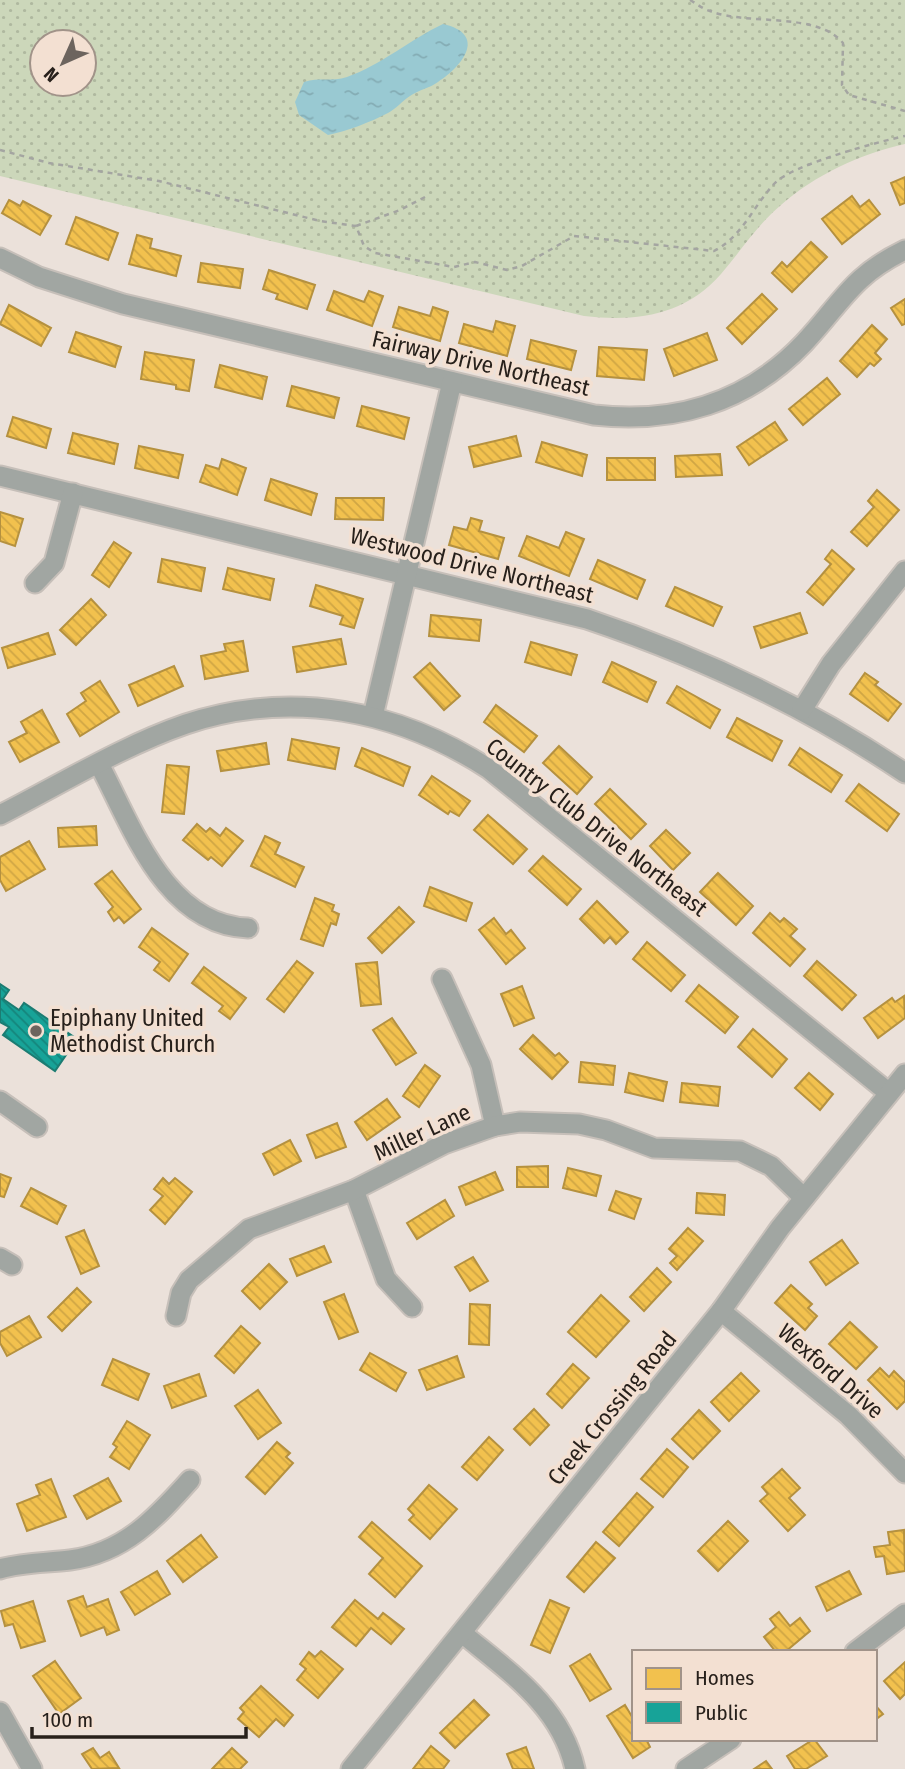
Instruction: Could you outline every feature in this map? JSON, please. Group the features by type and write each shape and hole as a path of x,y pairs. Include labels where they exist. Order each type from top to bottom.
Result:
{"street":[{"name":"Fairway Drive Northeast","path":"0,258 40,277 85,293 452,382 594,415 622,418 678,414 705,407 758,383 782,364 847,290 867,272 905,250"},
{"path":"373,716 452,382"},
{"name":"Westwood Drive Northeast","path":"0,475 562,611 653,641 715,666 802,710 905,773"},
{"path":"35,583 54,563 74,493"},
{"path":"802,710 831,664 905,571"},
{"name":"Country Club Drive Northeast","path":"0,815 99,764 186,724 235,712 289,706 321,707 373,716 433,736 489,769 889,1093"},
{"path":"99,764 151,862 166,883 202,916 218,923 248,928"},
{"path":"442,979 481,1065 495,1126"},
{"name":"Creek Crossing Road","path":"352,1769 721,1311 804,1198 905,1074"},
{"path":"0,1101 37,1127"},
{"name":"Miller Lane","path":"176,1316 181,1293 189,1280 231,1241 268,1220 354,1190 443,1144 495,1126 520,1122 567,1122 606,1130 654,1148 740,1151 771,1166 804,1198"},
{"path":"354,1190 386,1279 412,1307"},
{"name":"Wexford Drive","path":"721,1311 839,1407 905,1473"},
{"path":"0,1569 72,1560 117,1546 154,1521 190,1480"},
{"path":"858,1650 905,1614"},
{"path":"462,1633 545,1705 568,1745 575,1769"},
{"path":"0,1712 32,1769"},
{"path":"685,1769 729,1741"}],"path":[{"path":"691,0 710,11 749,19 797,23 836,35 843,43 842,85 849,95 905,111"},
{"path":"356,226 364,246 375,253 405,261 454,267 475,262 496,268 514,268 574,236 714,251 726,245 738,233 782,177 862,146 905,136"},
{"path":"0,150 49,163 159,181 327,222 356,226 400,210 425,197"}],"green space":[{"path":"0,0 905,0 905,144 839,167 794,194 772,213 721,274 691,299 658,313 640,316 584,316 0,176"}],"water":[{"path":"443,24 464,35 468,42 467,50 456,67 435,84 413,94 381,116 351,129 328,135 299,115 295,102 304,82 347,77 360,72"}],"building: Homes":[{"path":"905,177 905,203 900,205 891,183"},
{"path":"852,196 860,207 869,200 880,214 842,244 822,219"},
{"path":"9,200 20,206 23,201 51,216 40,235 2,213"},
{"path":"76,217 118,233 108,260 66,244"},
{"path":"137,235 152,239 150,248 181,256 176,276 129,264"},
{"path":"811,242 827,257 792,292 772,273 782,262 787,267"},
{"path":"201,263 243,269 240,288 198,282"},
{"path":"269,270 315,285 307,309 276,299 278,294 263,289"},
{"path":"334,291 364,302 369,291 383,296 372,326 327,310"},
{"path":"762,294 777,309 742,344 727,328"},
{"path":"905,299 905,324 902,325 891,308"},
{"path":"9,305 51,328 41,346 0,324"},
{"path":"399,307 430,316 433,307 448,312 440,341 393,327"},
{"path":"496,321 515,326 507,356 459,343 464,324 493,332"},
{"path":"872,325 887,339 875,353 881,359 874,366 870,363 857,377 840,361"},
{"path":"76,332 121,347 115,367 69,352"},
{"path":"707,333 717,360 674,376 664,349"},
{"path":"531,340 576,351 571,370 527,359"},
{"path":"599,347 647,350 644,380 597,376"},
{"path":"145,352 194,360 189,391 176,389 176,385 141,379"},
{"path":"220,365 267,377 262,399 215,387"},
{"path":"827,378 840,394 803,425 789,409"},
{"path":"292,386 339,398 334,418 287,406"},
{"path":"362,406 409,418 404,439 357,426"},
{"path":"13,417 51,429 46,448 7,436"},
{"path":"775,422 787,440 749,465 737,447"},
{"path":"73,433 118,444 114,464 68,453"},
{"path":"516,436 521,456 474,467 469,447"},
{"path":"542,442 587,455 582,476 536,462"},
{"path":"139,446 183,455 178,478 135,468"},
{"path":"720,454 722,475 676,477 675,456"},
{"path":"607,458 655,458 655,480 607,480"},
{"path":"222,459 246,468 237,495 200,482 206,465 219,469"},
{"path":"271,479 317,494 311,515 265,500"},
{"path":"877,490 899,510 867,546 851,532 874,507 868,501"},
{"path":"336,498 384,498 383,520 335,519"},
{"path":"0,512 23,519 15,546 0,541"},
{"path":"471,518 482,521 479,531 504,538 498,559 449,545 454,527 467,530"},
{"path":"566,532 584,539 569,576 519,556 527,536 559,548"},
{"path":"114,542 131,553 109,587 92,575"},
{"path":"832,550 854,569 823,605 807,592 831,564 825,559"},
{"path":"162,559 205,568 201,591 158,582"},
{"path":"598,560 645,580 637,599 590,579"},
{"path":"228,568 274,579 270,600 223,589"},
{"path":"316,585 363,599 354,628 340,624 343,616 310,606"},
{"path":"675,587 722,607 713,626 666,606"},
{"path":"91,599 106,615 76,645 60,630"},
{"path":"800,613 807,633 761,648 754,627"},
{"path":"431,615 481,620 479,641 429,636"},
{"path":"48,633 55,654 8,668 2,648"},
{"path":"341,639 346,664 297,672 293,647"},
{"path":"243,641 248,671 205,679 201,656 226,651 224,644"},
{"path":"531,642 577,655 571,675 525,662"},
{"path":"612,662 656,682 647,702 603,682"},
{"path":"430,663 460,696 444,710 414,677"},
{"path":"174,666 183,686 138,706 129,685"},
{"path":"865,673 878,682 875,685 901,704 888,721 850,694"},
{"path":"100,681 119,712 80,736 67,714 86,701 81,693"},
{"path":"677,686 720,710 710,728 667,703"},
{"path":"496,705 537,736 524,752 484,722"},
{"path":"42,710 59,742 20,762 9,742 27,733 21,722"},
{"path":"737,718 782,741 772,761 727,737"},
{"path":"292,739 339,748 335,769 288,760"},
{"path":"266,743 269,764 221,771 217,751"},
{"path":"559,746 592,777 577,794 543,763"},
{"path":"362,748 410,767 403,786 355,766"},
{"path":"800,748 842,775 831,792 789,765"},
{"path":"167,765 189,767 184,814 162,812"},
{"path":"432,776 470,801 459,816 450,811 448,814 419,795"},
{"path":"859,784 899,814 887,831 846,801"},
{"path":"610,789 646,824 631,839 595,804"},
{"path":"488,815 527,849 513,864 474,830"},
{"path":"197,824 206,832 210,828 220,836 226,828 243,841 222,866 211,857 208,860 183,840"},
{"path":"96,826 97,845 59,847 58,828"},
{"path":"666,830 690,853 673,870 650,846"},
{"path":"265,836 280,843 275,854 304,867 295,887 251,866"},
{"path":"29,841 45,869 6,891 0,880 0,857"},
{"path":"543,856 581,889 567,905 529,871"},
{"path":"112,871 141,909 124,923 119,917 114,921 108,912 113,907 95,884"},
{"path":"718,873 753,906 736,925 700,892"},
{"path":"430,887 472,903 466,921 424,906"},
{"path":"315,898 334,905 332,911 339,914 336,925 331,923 323,946 301,939"},
{"path":"597,901 628,932 616,944 610,937 604,943 580,919"},
{"path":"399,907 414,922 382,953 368,938"},
{"path":"770,913 780,922 784,918 797,929 790,936 805,949 790,966 753,933"},
{"path":"494,918 506,934 511,930 525,948 506,964 479,930"},
{"path":"152,928 188,954 169,981 154,970 160,962 139,947"},
{"path":"647,942 685,975 671,991 633,959"},
{"path":"297,961 313,973 284,1012 267,999"},
{"path":"817,961 856,995 842,1010 804,976"},
{"path":"377,962 381,1004 361,1006 356,964"},
{"path":"204,967 246,998 230,1019 219,1011 223,1006 192,983"},
{"path":"699,985 738,1017 725,1033 686,1001"},
{"path":"522,986 534,1018 514,1026 501,994"},
{"path":"904,996 905,1018 878,1038 864,1018 892,998 895,1002"},
{"path":"392,1018 416,1053 396,1065 373,1030"},
{"path":"753,1029 787,1059 772,1077 738,1047"},
{"path":"533,1035 555,1056 559,1053 568,1062 552,1079 520,1049"},
{"path":"581,1062 615,1066 613,1085 579,1082"},
{"path":"425,1065 440,1076 419,1107 403,1096"},
{"path":"629,1073 667,1082 663,1101 625,1092"},
{"path":"809,1073 833,1094 820,1110 795,1088"},
{"path":"682,1083 720,1087 718,1106 680,1102"},
{"path":"387,1099 400,1117 367,1140 355,1122"},
{"path":"337,1123 346,1147 316,1158 307,1135"},
{"path":"290,1140 301,1161 274,1175 263,1154"},
{"path":"548,1166 548,1187 517,1187 517,1167"},
{"path":"568,1168 601,1176 596,1196 563,1188"},
{"path":"495,1172 503,1190 466,1205 459,1187"},
{"path":"0,1174 11,1178 4,1197 0,1196"},
{"path":"163,1178 169,1184 175,1178 192,1192 165,1224 150,1210 163,1196 154,1189"},
{"path":"31,1188 66,1206 57,1224 21,1206"},
{"path":"616,1191 641,1199 634,1219 609,1210"},
{"path":"697,1193 725,1195 724,1215 696,1213"},
{"path":"445,1200 454,1216 417,1239 407,1223"},
{"path":"688,1228 703,1241 677,1270 670,1263 677,1256 669,1249"},
{"path":"84,1230 99,1266 81,1274 66,1237"},
{"path":"842,1240 858,1263 826,1285 810,1262"},
{"path":"324,1246 331,1262 297,1276 290,1259"},
{"path":"473,1257 488,1281 470,1291 455,1267"},
{"path":"269,1264 287,1282 260,1309 242,1291"},
{"path":"657,1268 671,1282 644,1311 630,1297"},
{"path":"791,1285 812,1304 808,1308 817,1316 805,1330 775,1303"},
{"path":"77,1288 91,1302 62,1331 48,1317"},
{"path":"344,1294 358,1332 339,1339 324,1302"},
{"path":"601,1295 629,1321 596,1357 568,1332"},
{"path":"470,1304 490,1305 489,1345 469,1344"},
{"path":"29,1316 41,1337 7,1356 0,1343 0,1332"},
{"path":"850,1322 877,1347 856,1369 829,1344"},
{"path":"241,1326 260,1343 234,1373 215,1356"},
{"path":"370,1353 406,1373 396,1391 360,1370"},
{"path":"457,1356 464,1377 427,1390 419,1370"},
{"path":"113,1359 149,1374 138,1400 102,1385"},
{"path":"573,1364 589,1378 562,1408 547,1394"},
{"path":"880,1368 889,1377 894,1371 905,1382 905,1401 897,1409 868,1380"},
{"path":"741,1373 759,1391 729,1421 711,1402"},
{"path":"199,1374 206,1396 172,1408 164,1386"},
{"path":"258,1390 281,1423 258,1439 235,1406"},
{"path":"534,1409 549,1425 530,1445 514,1429"},
{"path":"699,1410 720,1431 693,1459 672,1439"},
{"path":"127,1421 150,1435 129,1469 110,1457 117,1447 113,1444"},
{"path":"489,1437 503,1450 477,1480 462,1467"},
{"path":"277,1442 290,1453 286,1457 293,1463 265,1494 246,1477"},
{"path":"667,1449 688,1467 663,1497 641,1479"},
{"path":"782,1469 800,1488 789,1498 805,1515 788,1531 760,1501 768,1494 762,1487"},
{"path":"108,1478 121,1501 87,1519 74,1496"},
{"path":"51,1479 66,1517 27,1531 17,1504 40,1495 36,1485"},
{"path":"429,1485 457,1509 430,1539 409,1520 414,1515 408,1509"},
{"path":"637,1493 653,1507 619,1546 603,1532"},
{"path":"728,1521 748,1541 718,1571 698,1551"},
{"path":"372,1522 422,1566 395,1597 369,1574 383,1558 359,1537"},
{"path":"904,1530 905,1571 887,1574 884,1556 876,1557 874,1547 890,1545 888,1532"},
{"path":"201,1535 217,1557 183,1582 167,1561"},
{"path":"596,1542 615,1558 584,1592 567,1577"},
{"path":"157,1571 170,1594 135,1615 121,1592"},
{"path":"849,1571 861,1594 827,1611 816,1587"},
{"path":"83,1596 87,1607 108,1599 119,1630 107,1635 104,1627 81,1636 68,1601"},
{"path":"355,1600 378,1619 383,1613 404,1629 391,1644 371,1628 356,1646 332,1627"},
{"path":"550,1600 569,1608 550,1653 531,1645"},
{"path":"33,1601 45,1641 21,1648 13,1624 5,1626 1,1611"},
{"path":"779,1612 790,1626 800,1618 810,1631 787,1650 774,1650 764,1637 776,1627 770,1619"},
{"path":"321,1651 343,1669 318,1698 297,1680 306,1669 300,1664 309,1652 315,1657"},
{"path":"590,1654 611,1689 590,1701 570,1666"},
{"path":"55,1661 81,1698 59,1714 33,1676"},
{"path":"905,1662 905,1694 900,1699 884,1681"},
{"path":"261,1686 293,1715 284,1726 276,1719 259,1737 238,1719 244,1712 240,1708"},
{"path":"474,1700 489,1715 455,1748 440,1733"},
{"path":"625,1705 632,1717 632,1741 647,1741 650,1747 633,1758 607,1716"},
{"path":"877,1707 883,1714 877,1718"},
{"path":"811,1741 816,1741 827,1756 806,1769 795,1769 787,1756"},
{"path":"431,1746 449,1761 443,1769 413,1769"},
{"path":"526,1747 534,1769 513,1769 507,1754"},
{"path":"93,1748 100,1758 109,1752 119,1768 92,1769 82,1754"},
{"path":"232,1748 247,1762 240,1769 212,1769"},
{"path":"766,1761 772,1769 754,1769"}],"building: Public":[{"name":"Epiphany United Methodist Church","path":"0,984 9,990 3,999 19,1010 24,1003 77,1039 55,1071 3,1035 9,1027 0,1022"}],"place":[{"name":"Epiphany United Methodist Church","path":"36,1031"}]}
